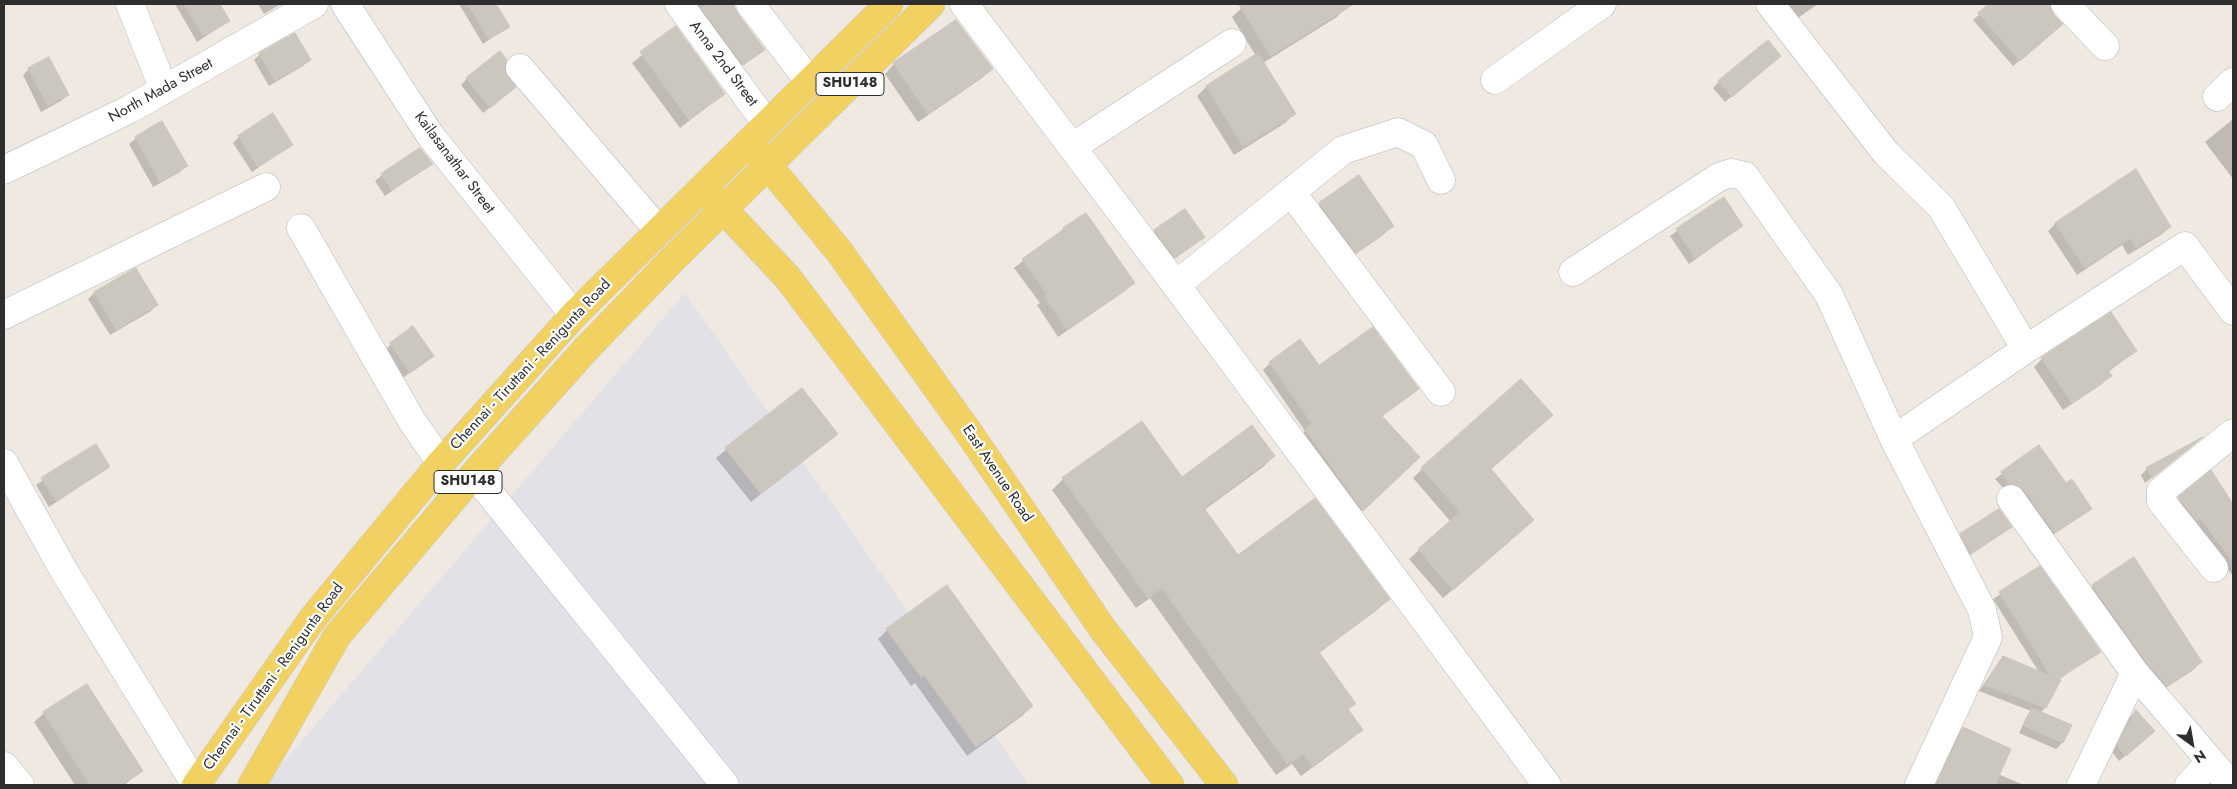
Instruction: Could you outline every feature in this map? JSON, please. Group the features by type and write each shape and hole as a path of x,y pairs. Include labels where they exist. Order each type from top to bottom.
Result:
{"main road":[{"name":"Chennai - Tiruttani - Renigunta Road","path":"196,785 313,618 441,463 574,315 889,4"},
{"name":"Chennai - Tiruttani - Renigunta Road","path":"252,785 337,636 474,474 593,342 672,260 932,4"},
{"path":"749,144 769,164"},
{"name":"East Avenue Road","path":"769,164 838,250 967,430 1102,628 1224,785"},
{"path":"704,188 788,278 1170,785"}],"street":[{"path":"130,4 164,90"},
{"name":"North Mada Street","path":"4,170 130,109 314,4"},
{"name":"Kailasanathar Street","path":"345,4 430,135 574,315"},
{"name":"Anna 2nd Street","path":"679,4 768,124"},
{"path":"750,4 810,82"},
{"path":"964,4 1176,285 1547,785"},
{"path":"1495,80 1602,4"},
{"path":"1770,4 1886,153 1941,207 2026,349"},
{"path":"2065,4 2106,46"},
{"path":"1072,148 1232,43"},
{"path":"520,68 659,231"},
{"path":"1176,285 1343,150 1398,132 1424,145 1440,180"},
{"path":"1573,272 1719,177 1731,173 1745,176 1829,295 1894,439 1982,610 1988,637 1919,785"},
{"path":"4,315 266,187"},
{"path":"1291,192 1441,392"},
{"path":"301,228 412,421 441,463"},
{"path":"1894,439 2026,349 2185,246 2233,311"},
{"path":"2214,568 2161,501 2160,496 2161,491 2233,433"},
{"path":"4,463 64,571 196,785"},
{"path":"474,474 725,785"},
{"path":"2011,499 2135,673 2230,785"},
{"path":"2081,785 2135,673"},
{"path":"2189,785 2210,762"},
{"path":"4,766 20,785"}],"shaded area":[{"path":"685,293 1029,785 264,785"}],"building":[{"path":"184,4 220,4 230,21 204,36"},
{"path":"468,4 496,4 510,27 489,39"},
{"path":"707,4 733,4 738,14 765,50 743,65 701,8"},
{"path":"1239,4 1354,4 1271,56"},
{"path":"1989,4 2050,4 2053,14 2063,24 2020,61 1978,13"},
{"path":"956,20 993,69 928,114 893,63"},
{"path":"676,26 725,94 689,120 640,52"},
{"path":"295,33 311,60 275,81 259,53"},
{"path":"1768,40 1781,56 1732,97 1718,81"},
{"path":"500,51 507,60 505,71 516,87 490,108 466,78"},
{"path":"1258,53 1296,114 1243,146 1206,86"},
{"path":"49,57 69,95 48,106 28,68"},
{"path":"273,113 293,145 258,167 238,136"},
{"path":"162,121 188,166 160,182 135,137"},
{"path":"420,148 433,164 392,190 381,174"},
{"path":"2136,169 2171,227 2136,248 2130,238 2085,268 2055,223"},
{"path":"1359,175 1394,226 1356,253 1319,203"},
{"path":"1724,197 1743,226 1695,258 1676,229"},
{"path":"1185,209 1205,237 1175,258 1154,230"},
{"path":"1086,213 1135,283 1067,330 1044,296 1047,294 1022,259"},
{"path":"136,268 158,305 116,330 94,292"},
{"path":"2111,312 2137,351 2108,370 2112,376 2072,403 2041,358"},
{"path":"413,326 434,356 410,373 390,343"},
{"path":"1373,327 1419,389 1382,416 1420,457 1363,511 1305,429 1312,424 1269,362 1300,339 1319,365"},
{"path":"1521,379 1553,415 1491,469 1534,520 1453,590 1418,549 1460,512 1421,468"},
{"path":"802,388 838,434 761,494 725,448"},
{"path":"1142,421 1182,477 1252,425 1275,456 1204,508 1238,555 1315,498 1390,599 1319,652 1356,704 1348,709 1363,730 1312,766 1304,754 1288,765 1162,588 1148,598 1062,478"},
{"path":"2203,437 2152,478 2146,468"},
{"path":"96,444 110,467 56,501 41,478"},
{"path":"2039,445 2066,483 2072,479 2092,509 2055,533 2024,490 2017,485 2009,484 2001,472"},
{"path":"2211,470 2233,504 2233,562 2201,519 2197,521 2178,497"},
{"path":"1999,509 2012,527 1971,554 1960,534"},
{"path":"2134,557 2202,662 2167,686 2147,663 2092,585"},
{"path":"2040,566 2101,652 2058,679 2061,680 2046,708 1984,685 2003,656 2051,676 1999,592"},
{"path":"947,585 1033,706 976,747 924,675 921,677 886,629"},
{"path":"87,684 143,771 121,785 90,785 43,712"},
{"path":"2032,708 2072,725 2063,743 2024,726"},
{"path":"2136,710 2155,731 2126,756 2117,746"},
{"path":"1963,727 2011,749 1995,785 1936,785"}]}
